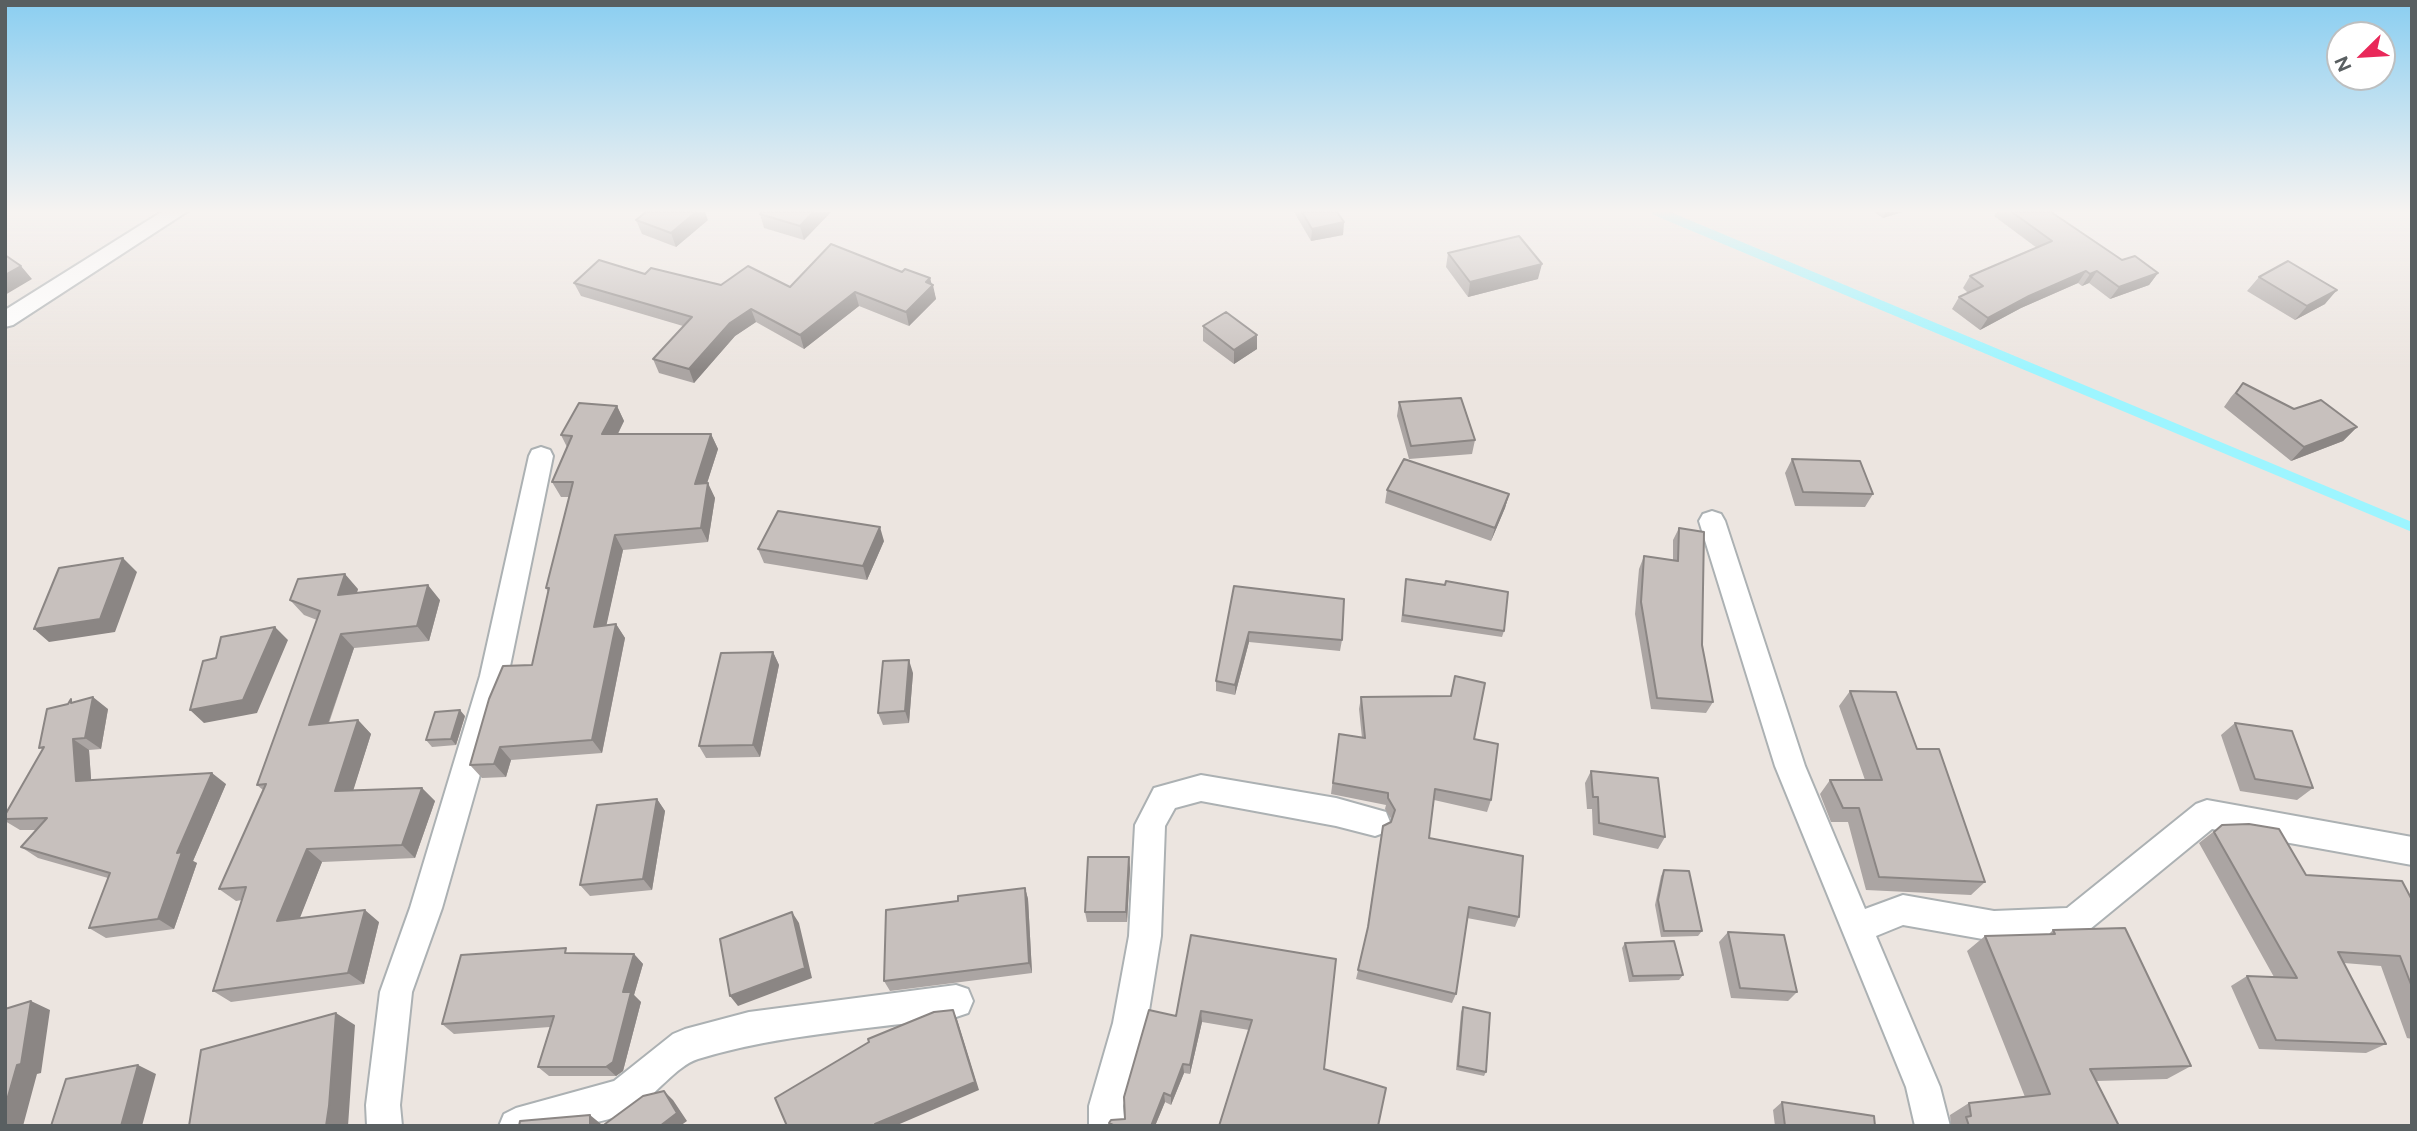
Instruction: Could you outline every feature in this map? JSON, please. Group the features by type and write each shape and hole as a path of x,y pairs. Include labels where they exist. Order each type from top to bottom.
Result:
{"street":[{"path":"5,320 95,264"},
{"path":"385,1126 383,1105 396,992 426,908 494,676 541,456"},
{"path":"1712,521 1790,766 1923,1087 1933,1126"},
{"path":"1107,1126 1106,1105 1129,1023 1145,936 1150,825 1165,797 1201,788 1336,812 1375,822"},
{"path":"1857,929 1903,910 1994,926 2073,923 2207,814 2412,851"},
{"path":"516,1126 623,1096 685,1046 749,1029 956,1001"}],"building":[{"path":"5,264 21,266 5,275"},
{"path":"595,264 611,264 645,274 651,268 721,285 748,266 790,287 812,264 881,264 930,278 926,282 933,285 906,312 855,292 800,335 751,309 730,323 689,369 653,359 692,317 574,283"},
{"path":"1456,264 1542,264 1470,282"},
{"path":"1999,264 2146,264 2158,273 2119,287 2097,271 2090,274 2086,271 2029,296 1988,318 1959,297 1983,286 1970,276"},
{"path":"2283,264 2293,264 2337,290 2307,306 2259,277"},
{"path":"1226,312 1257,335 1234,350 1203,326"},
{"path":"2243,383 2294,409 2321,400 2357,427 2304,447 2236,393"},
{"path":"1461,398 1475,440 1411,446 1399,402"},
{"path":"579,403 617,406 602,434 711,434 695,484 708,483 701,528 615,535 594,627 616,624 592,740 500,747 494,764 470,765 489,699 503,666 532,665 549,588 546,588 573,482 552,482 572,436 561,435"},
{"path":"1404,459 1509,494 1495,528 1387,490"},
{"path":"1792,459 1860,461 1873,494 1803,492"},
{"path":"778,511 880,527 863,566 758,549"},
{"path":"1679,528 1704,532 1702,645 1713,702 1657,698 1641,602 1644,556 1678,561"},
{"path":"123,558 100,619 34,629 59,568"},
{"path":"345,574 338,595 428,585 417,626 341,634 309,725 358,720 335,791 422,788 402,845 307,849 277,921 365,910 348,973 213,991 246,887 219,889 266,784 257,785 320,611 290,600 298,579"},
{"path":"1406,579 1445,585 1446,581 1508,592 1504,631 1403,615"},
{"path":"1234,586 1344,599 1342,640 1249,632 1235,685 1216,681"},
{"path":"275,627 243,700 190,710 203,661 216,658 221,637"},
{"path":"773,652 753,745 699,746 721,653"},
{"path":"909,660 905,711 878,713 883,661"},
{"path":"1455,676 1485,683 1474,739 1498,744 1491,800 1435,789 1429,838 1523,856 1519,917 1469,907 1456,994 1358,970 1368,927 1383,826 1391,822 1395,810 1388,793 1333,783 1339,734 1365,738 1361,697 1451,696"},
{"path":"1850,691 1896,692 1917,749 1939,749 1985,882 1879,877 1859,808 1843,808 1830,780 1882,780"},
{"path":"93,697 85,738 73,739 76,781 212,773 177,853 182,852 158,919 89,928 110,873 21,847 47,818 5,819 44,747 39,748 47,709 68,704 71,699 71,703"},
{"path":"460,710 451,739 426,740 435,712"},
{"path":"2235,723 2292,731 2313,788 2255,779"},
{"path":"1591,771 1658,778 1665,837 1599,823 1598,797 1593,797"},
{"path":"657,799 643,879 580,885 597,805"},
{"path":"2249,824 2279,829 2306,875 2402,881 2412,900 2412,987 2400,956 2338,952 2386,1044 2276,1040 2247,976 2297,978 2214,832 2222,825"},
{"path":"1088,857 1129,857 1126,912 1085,912"},
{"path":"1664,870 1689,871 1702,931 1664,931 1658,900"},
{"path":"1025,888 1029,963 884,981 886,910 958,901 958,896"},
{"path":"792,912 805,968 730,996 720,939"},
{"path":"2125,928 2191,1066 2090,1069 2119,1126 1969,1126 1966,1117 1971,1116 1969,1103 2050,1094 1985,936 2055,934 2053,930"},
{"path":"1728,932 1784,935 1797,992 1740,988"},
{"path":"1191,935 1336,959 1324,1069 1386,1088 1378,1126 1219,1126 1252,1020 1201,1011 1190,1065 1183,1064 1171,1096 1164,1093 1151,1126 1115,1126 1109,1123 1111,1120 1125,1119 1124,1097 1149,1010 1176,1016"},
{"path":"1674,941 1683,975 1633,976 1625,943"},
{"path":"566,948 565,953 634,954 623,992 631,992 613,1062 606,1067 538,1067 554,1016 442,1024 461,955"},
{"path":"31,1001 21,1064 17,1065 5,1107 5,1009"},
{"path":"1463,1007 1490,1013 1486,1072 1458,1066"},
{"path":"953,1010 975,1082 875,1124 876,1126 787,1126 775,1098 869,1042 868,1039 934,1012"},
{"path":"336,1013 326,1126 189,1126 201,1050"},
{"path":"138,1065 121,1126 51,1126 66,1079"},
{"path":"664,1091 677,1113 660,1126 606,1126 605,1124 643,1096"},
{"path":"1782,1102 1874,1116 1875,1126 1785,1126"},
{"path":"590,1115 590,1126 519,1126 520,1121"}],"waterway":[{"path":"1782,264 2412,527"}]}
